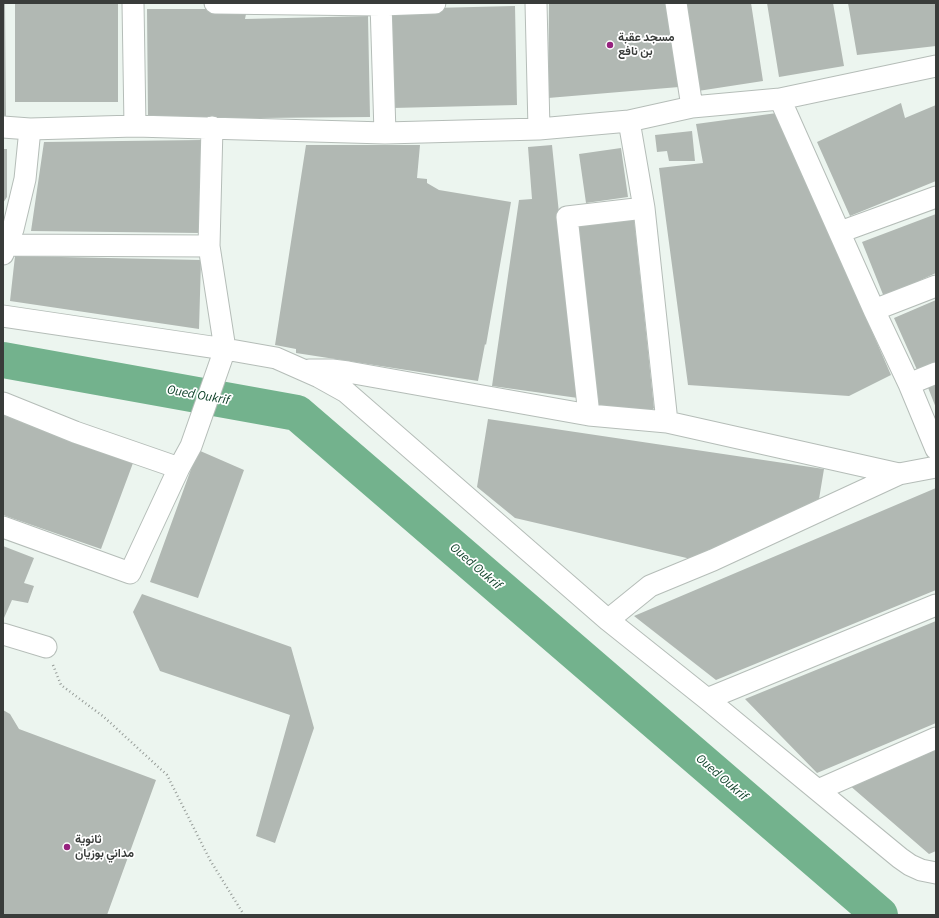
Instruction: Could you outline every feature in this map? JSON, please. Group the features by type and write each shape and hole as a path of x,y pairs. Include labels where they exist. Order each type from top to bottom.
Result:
{"street":[{"path":"133,3 135,126"},
{"path":"215,3 435,3"},
{"path":"536,3 539,130"},
{"path":"676,3 692,107"},
{"path":"381,4 385,133"},
{"path":"3,127 30,129 135,126 385,133 539,130 629,121 692,107 780,99 936,66"},
{"path":"780,99 874,310 909,384 936,449"},
{"path":"629,121 644,208 667,422"},
{"path":"3,527 130,574 179,468 191,446 225,349 209,246 212,128"},
{"path":"30,129 25,179 13,228 4,248 209,246"},
{"path":"840,232 936,197"},
{"path":"590,415 568,217 644,208"},
{"path":"874,310 936,286"},
{"path":"3,316 276,358 346,392 608,620 910,865 921,870 936,873"},
{"path":"305,371 332,370 348,372 590,415 667,422 899,474"},
{"path":"909,384 936,373"},
{"path":"3,403 75,432 179,468"},
{"path":"608,620 650,586 713,560 899,474 936,467"},
{"path":"707,699 936,605"},
{"path":"3,634 46,648"},
{"path":"818,790 936,738"}],"path":[{"path":"46,648 61,685 104,717 167,775 210,860 244,915"}],"building":[{"path":"15,3 118,3 118,102 15,102"},
{"name":"مسجد عقبة بن نافع","path":"549,3 666,3 679,87 548,98"},
{"path":"683,3 751,3 763,81 698,91"},
{"path":"767,3 833,3 844,66 779,77"},
{"path":"848,3 936,3 936,46 857,55"},
{"path":"3,4 5,4 6,116 3,116"},
{"path":"515,6 517,105 392,108 390,9"},
{"path":"147,9 247,9 245,19 368,16 370,117 148,119"},
{"path":"901,103 905,118 936,105 936,181 850,216 817,142"},
{"path":"777,113 891,375 849,396 688,385 659,168 703,163 696,124"},
{"path":"692,131 695,161 669,161 667,151 657,152 655,135"},
{"path":"201,140 199,233 31,231 44,142"},
{"path":"306,145 420,145 417,178 427,179 427,183 439,190 511,202 486,345 485,344 478,381 296,353 296,349 275,345"},
{"path":"552,145 578,398 492,386 519,200 532,199 528,147"},
{"path":"621,148 628,197 586,203 579,154"},
{"path":"3,149 7,149 7,197 3,203"},
{"path":"936,214 936,273 884,297 862,242"},
{"path":"634,218 654,408 647,415 599,405 576,227"},
{"path":"15,256 201,260 199,329 10,301"},
{"path":"936,300 936,364 918,372 894,318"},
{"path":"936,382 936,408 927,385"},
{"path":"3,415 133,463 101,549 3,515"},
{"path":"488,419 824,469 818,505 691,559 515,518 477,487"},
{"path":"198,450 244,470 198,598 150,582"},
{"path":"936,488 936,590 716,680 634,616"},
{"path":"3,546 34,558 24,583 34,586 28,603 12,600 4,618 3,617"},
{"path":"142,594 291,647 314,728 275,843 256,836 290,715 160,671 133,612"},
{"path":"936,621 936,723 817,773 745,699"},
{"name":"ثانوية مداني بوزيان","path":"3,710 10,714 19,729 156,780 107,915 3,915"},
{"path":"936,749 936,851 929,854 848,784"}],"waterway":[{"name":"Oued Oukrif","path":"3,360 297,413 880,915"}],"place":[{"name":"مسجد عقبة بن نافع","path":"610,45"},
{"name":"ثانوية مداني بوزيان","path":"67,847"}]}
